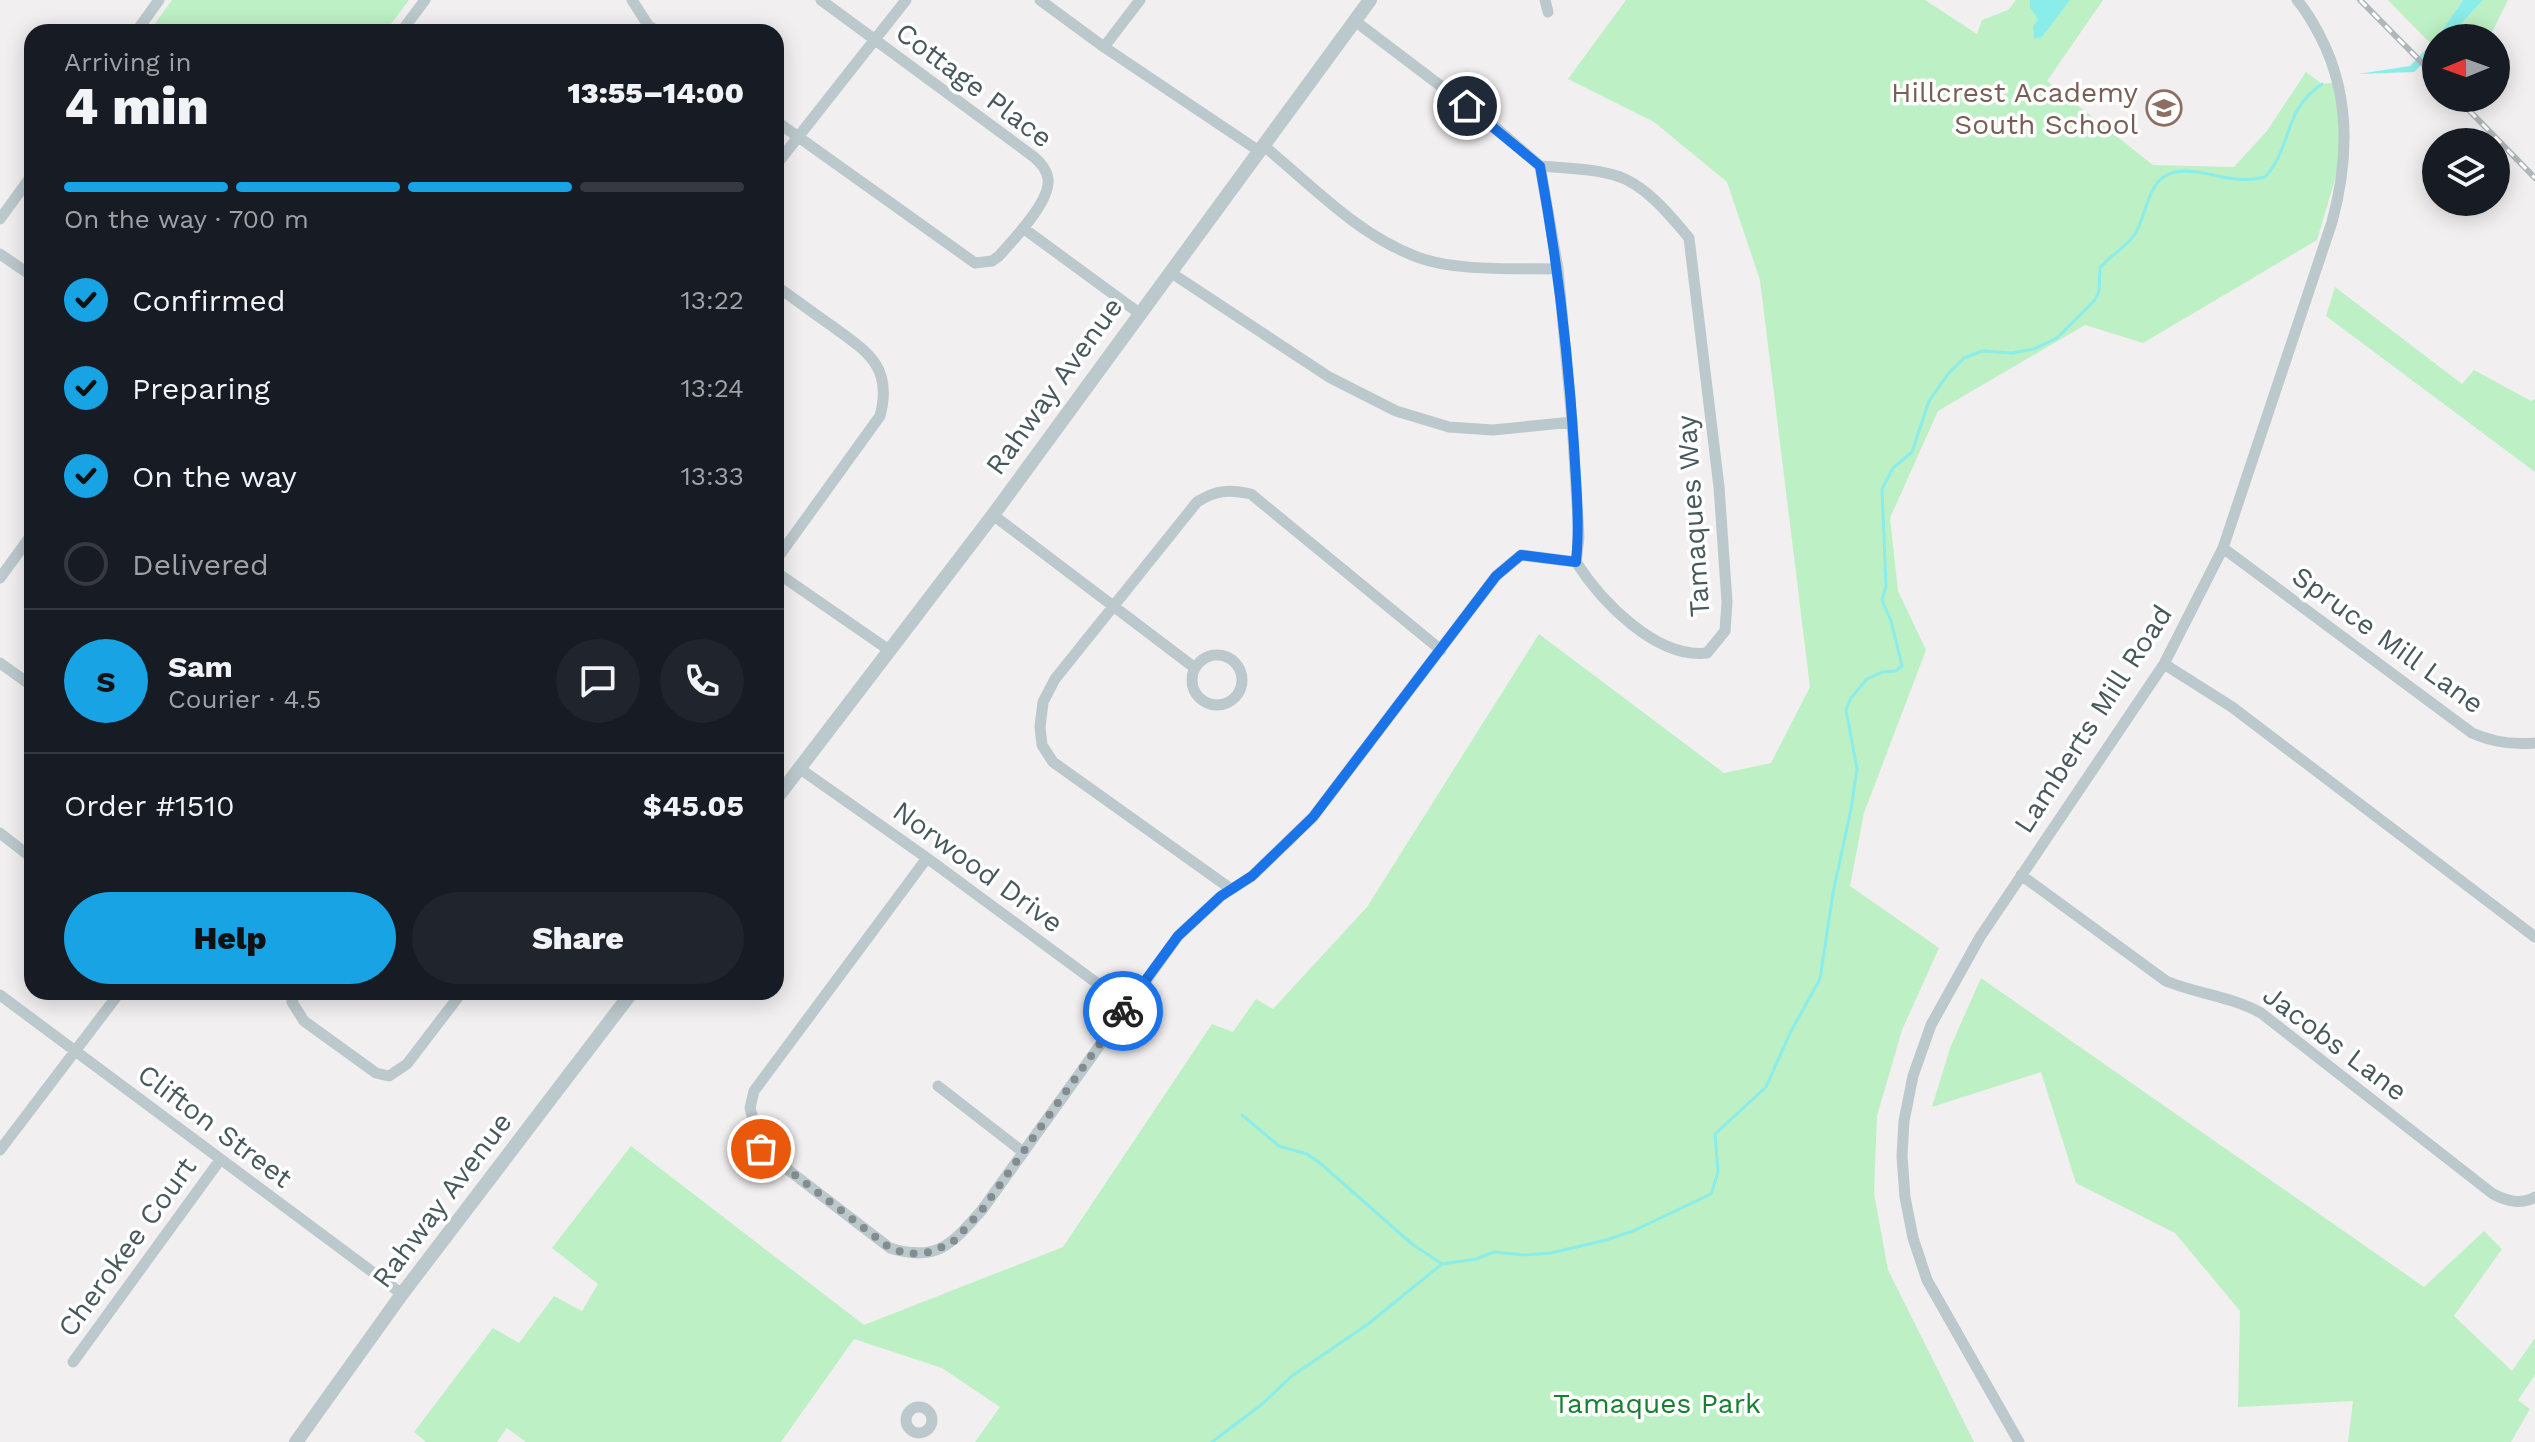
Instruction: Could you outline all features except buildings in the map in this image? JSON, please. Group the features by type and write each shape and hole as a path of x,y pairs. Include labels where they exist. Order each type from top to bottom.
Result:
{"street":[{"path":"142,24 159,0"},
{"path":"407,24 425,0"},
{"path":"632,0 647,24"},
{"name":"Cottage Place","path":"800,138 975,263 992,261 999,256 1046,195 1049,180 1043,166 821,0"},
{"path":"784,156 906,0"},
{"path":"1040,0 1104,47 1261,148 1374,236 1419,257 1473,267 1558,269"},
{"path":"1104,47 1140,0"},
{"name":"Rahway Avenue","path":"784,788 993,515 1370,0"},
{"name":"Lamberts Mill Road","path":"2019,1442 1927,1280 1907,1211 1902,1156 1904,1121 1913,1076 1931,1025 1980,937 2164,664 2223,548 2338,202 2346,142 2337,72 2316,27 2297,0"},
{"path":"927,858 754,1091 750,1108 761,1149 890,1248 908,1254 930,1252 952,1243 982,1210 1178,936 1231,889 1252,876 1313,817 1496,576 1521,555 1576,562 1579,537 1572,422 1558,269 1540,166 1495,127 1355,21"},
{"path":"784,127 800,138"},
{"name":"Tamaques Way","path":"1540,166 1611,174 1629,180 1674,220 1689,238 1719,487 1727,602 1725,631 1707,653 1690,655 1655,641 1610,604 1576,562"},
{"path":"0,219 24,186"},
{"path":"1023,228 1139,313"},
{"path":"0,254 24,270"},
{"path":"1170,272 1329,377 1396,411 1449,427 1493,430 1572,422"},
{"path":"784,292 867,352 882,380 884,399 880,416 784,549"},
{"path":"1231,889 1053,762 1042,745 1043,702 1055,679 1197,502 1214,492 1231,490 1251,494 1441,650"},
{"path":"993,515 1195,668"},
{"path":"0,578 24,545"},
{"name":"Spruce Mill Lane","path":"2223,548 2472,733 2486,740 2535,743"},
{"path":"784,578 889,650"},
{"path":"1212,655 1227,656 1242,674 1241,689 1221,705 1205,701 1195,690 1195,668 1212,655"},
{"path":"0,663 24,680"},
{"path":"2164,664 2232,707 2535,937"},
{"name":"Norwood Drive","path":"799,768 1128,1006"},
{"path":"0,833 24,852"},
{"name":"Jacobs Lane","path":"2021,875 2166,981 2242,1002 2261,1013 2493,1194 2520,1202 2535,1197"},
{"name":"Clifton Street","path":"0,995 402,1294"},
{"path":"0,1150 114,1000"},
{"path":"293,1000 304,1021 376,1073 389,1076 407,1064 456,1000"},
{"name":"Rahway Avenue","path":"296,1442 402,1294 626,1000"},
{"path":"938,1086 1023,1152"},
{"name":"Cherokee Court","path":"73,1362 220,1160"}],"green space":[{"path":"172,0 409,0 391,24 155,24"},
{"name":"Tamaques Park","path":"1626,0 1925,0 1977,34 1982,20 2008,10 2016,0 2103,0 2047,81 2153,165 2234,167 2267,131 2306,72 2322,84 2338,82 2346,142 2317,240 2143,343 2085,325 1938,411 1890,518 1898,591 1926,650 1864,813 1850,886 1939,948 1902,1030 1877,1116 1874,1193 1888,1270 1974,1442 975,1442 1000,1407 942,1368 854,1339 781,1442 526,1442 507,1428 497,1442 426,1442 414,1432 493,1328 519,1343 554,1296 582,1311 598,1284 552,1248 631,1146 864,1325 1063,1247 1212,1024 1233,1032 1256,999 1273,1009 1367,907 1539,634 1724,773 1771,763 1810,687 1760,280 1727,182 1654,122 1568,79"},
{"path":"2388,0 2463,0 2446,24 2422,24 2422,35"},
{"path":"2483,0 2508,0 2496,24 2461,24"},
{"path":"2335,287 2462,384 2474,370 2531,401 2535,399 2535,472 2326,316"},
{"path":"1981,978 2424,1287 2484,1231 2502,1249 2454,1316 2512,1371 2535,1338 2535,1375 2518,1400 2530,1409 2511,1442 2348,1442 2353,1401 2238,1407 2240,1311 2175,1233 2076,1183 2041,1072 1932,1107 1950,1048"}],"water":[{"path":"2030,0 2070,0 2042,37 2034,39 2033,26 2038,20 2030,7"},
{"path":"2463,0 2483,0 2461,24 2447,24"},
{"path":"2422,54 2422,64 2414,72 2358,74 2410,66"}],"waterway":[{"path":"1212,1442 1261,1405 1292,1376 1368,1324 1442,1264 1476,1259 1494,1252 1524,1255 1551,1253 1606,1240 1633,1231 1711,1194 1718,1172 1715,1134 1766,1087 1790,1033 1820,979 1857,769 1846,710 1851,698 1867,679 1882,672 1896,671 1902,666 1891,621 1882,600 1886,586 1882,489 1893,468 1912,452 1929,401 1964,358 1982,351 2012,353 2034,349 2057,338 2095,300 2099,291 2100,268 2135,234 2151,194 2163,177 2186,171 2244,180 2265,177 2280,154 2300,106 2322,84"},
{"path":"1242,1115 1279,1146 1307,1154 1320,1163 1412,1244 1442,1264"}],"railway":[{"path":"2360,0 2422,63"},
{"path":"2471,112 2535,178"}],"way so far":[{"path":"761,1149 890,1248 908,1254 930,1252 952,1243 982,1210 1123,1011"}],"place":[{"name":"Hillcrest Academy South School","path":"2164,108"}],"route":[{"path":"1123,1011 1178,936 1221,896 1252,876 1313,817 1496,576 1521,555 1576,562 1579,537 1572,422 1558,269 1540,166 1467,106"}]}
